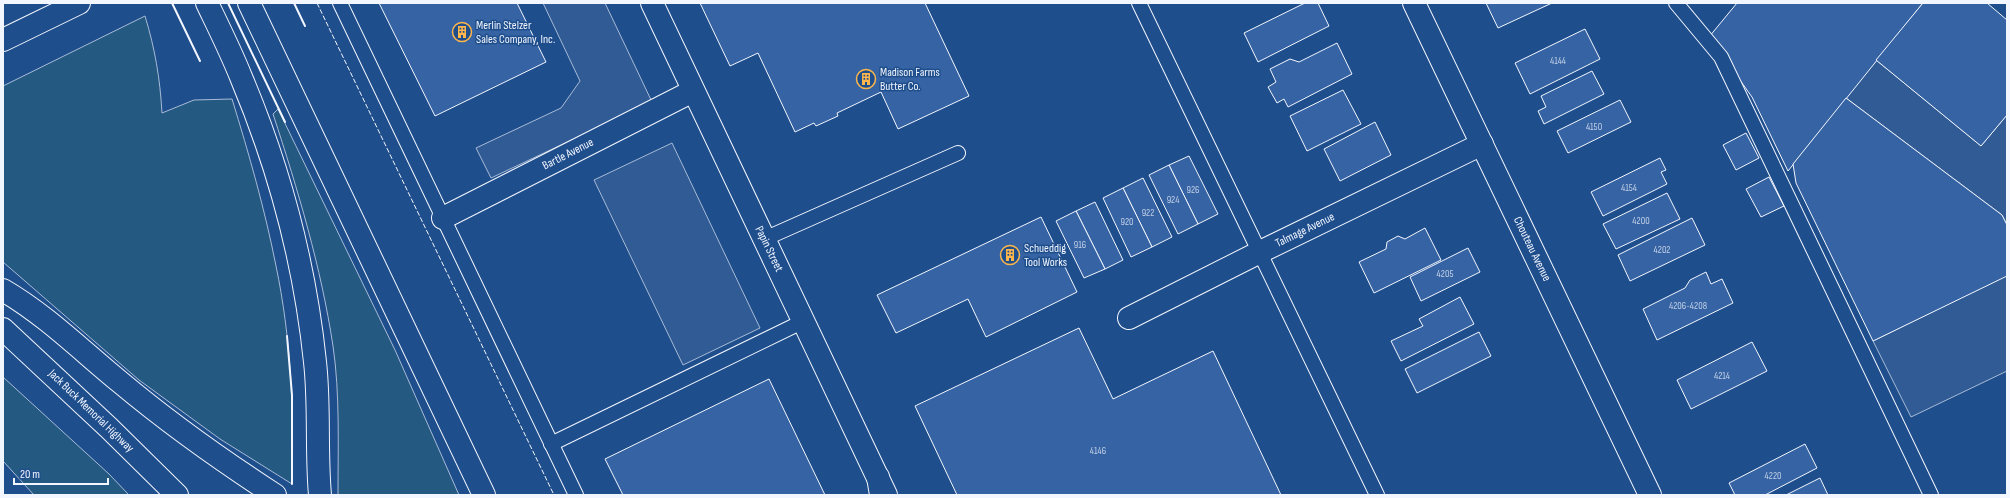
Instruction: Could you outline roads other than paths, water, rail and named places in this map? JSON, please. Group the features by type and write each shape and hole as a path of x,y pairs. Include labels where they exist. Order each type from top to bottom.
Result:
{"main road":[{"path":"3,40 78,3"},
{"path":"207,3 242,78 275,172 293,236 306,299 315,361 319,412 320,495"},
{"path":"249,3 484,495"},
{"name":"Papin Street","path":"652,3 804,321 882,489"},
{"name":"Chouteau Avenue","path":"1414,3 1650,495"},
{"name":"Bartle Avenue","path":"443,218 694,91"},
{"name":"Talmage Avenue","path":"1129,318 1260,252 1482,144"},
{"path":"3,290 42,316 155,411 202,446 275,495"},
{"name":"Jack Buck Memorial Highway","path":"3,330 109,428 177,495"}],"lane":[{"path":"340,3 576,495"},
{"path":"1139,3 1377,495"},
{"path":"1676,3 1721,57 1932,495"},
{"path":"764,239 958,153"},
{"path":"551,444 804,321"}],"place":[{"name":"Merlin Stelzer Sales Company, Inc.","path":"462,32"},
{"name":"Madison Farms Butter Co.","path":"866,79"},
{"name":"Schueddig Tool Works","path":"1010,255"}]}
